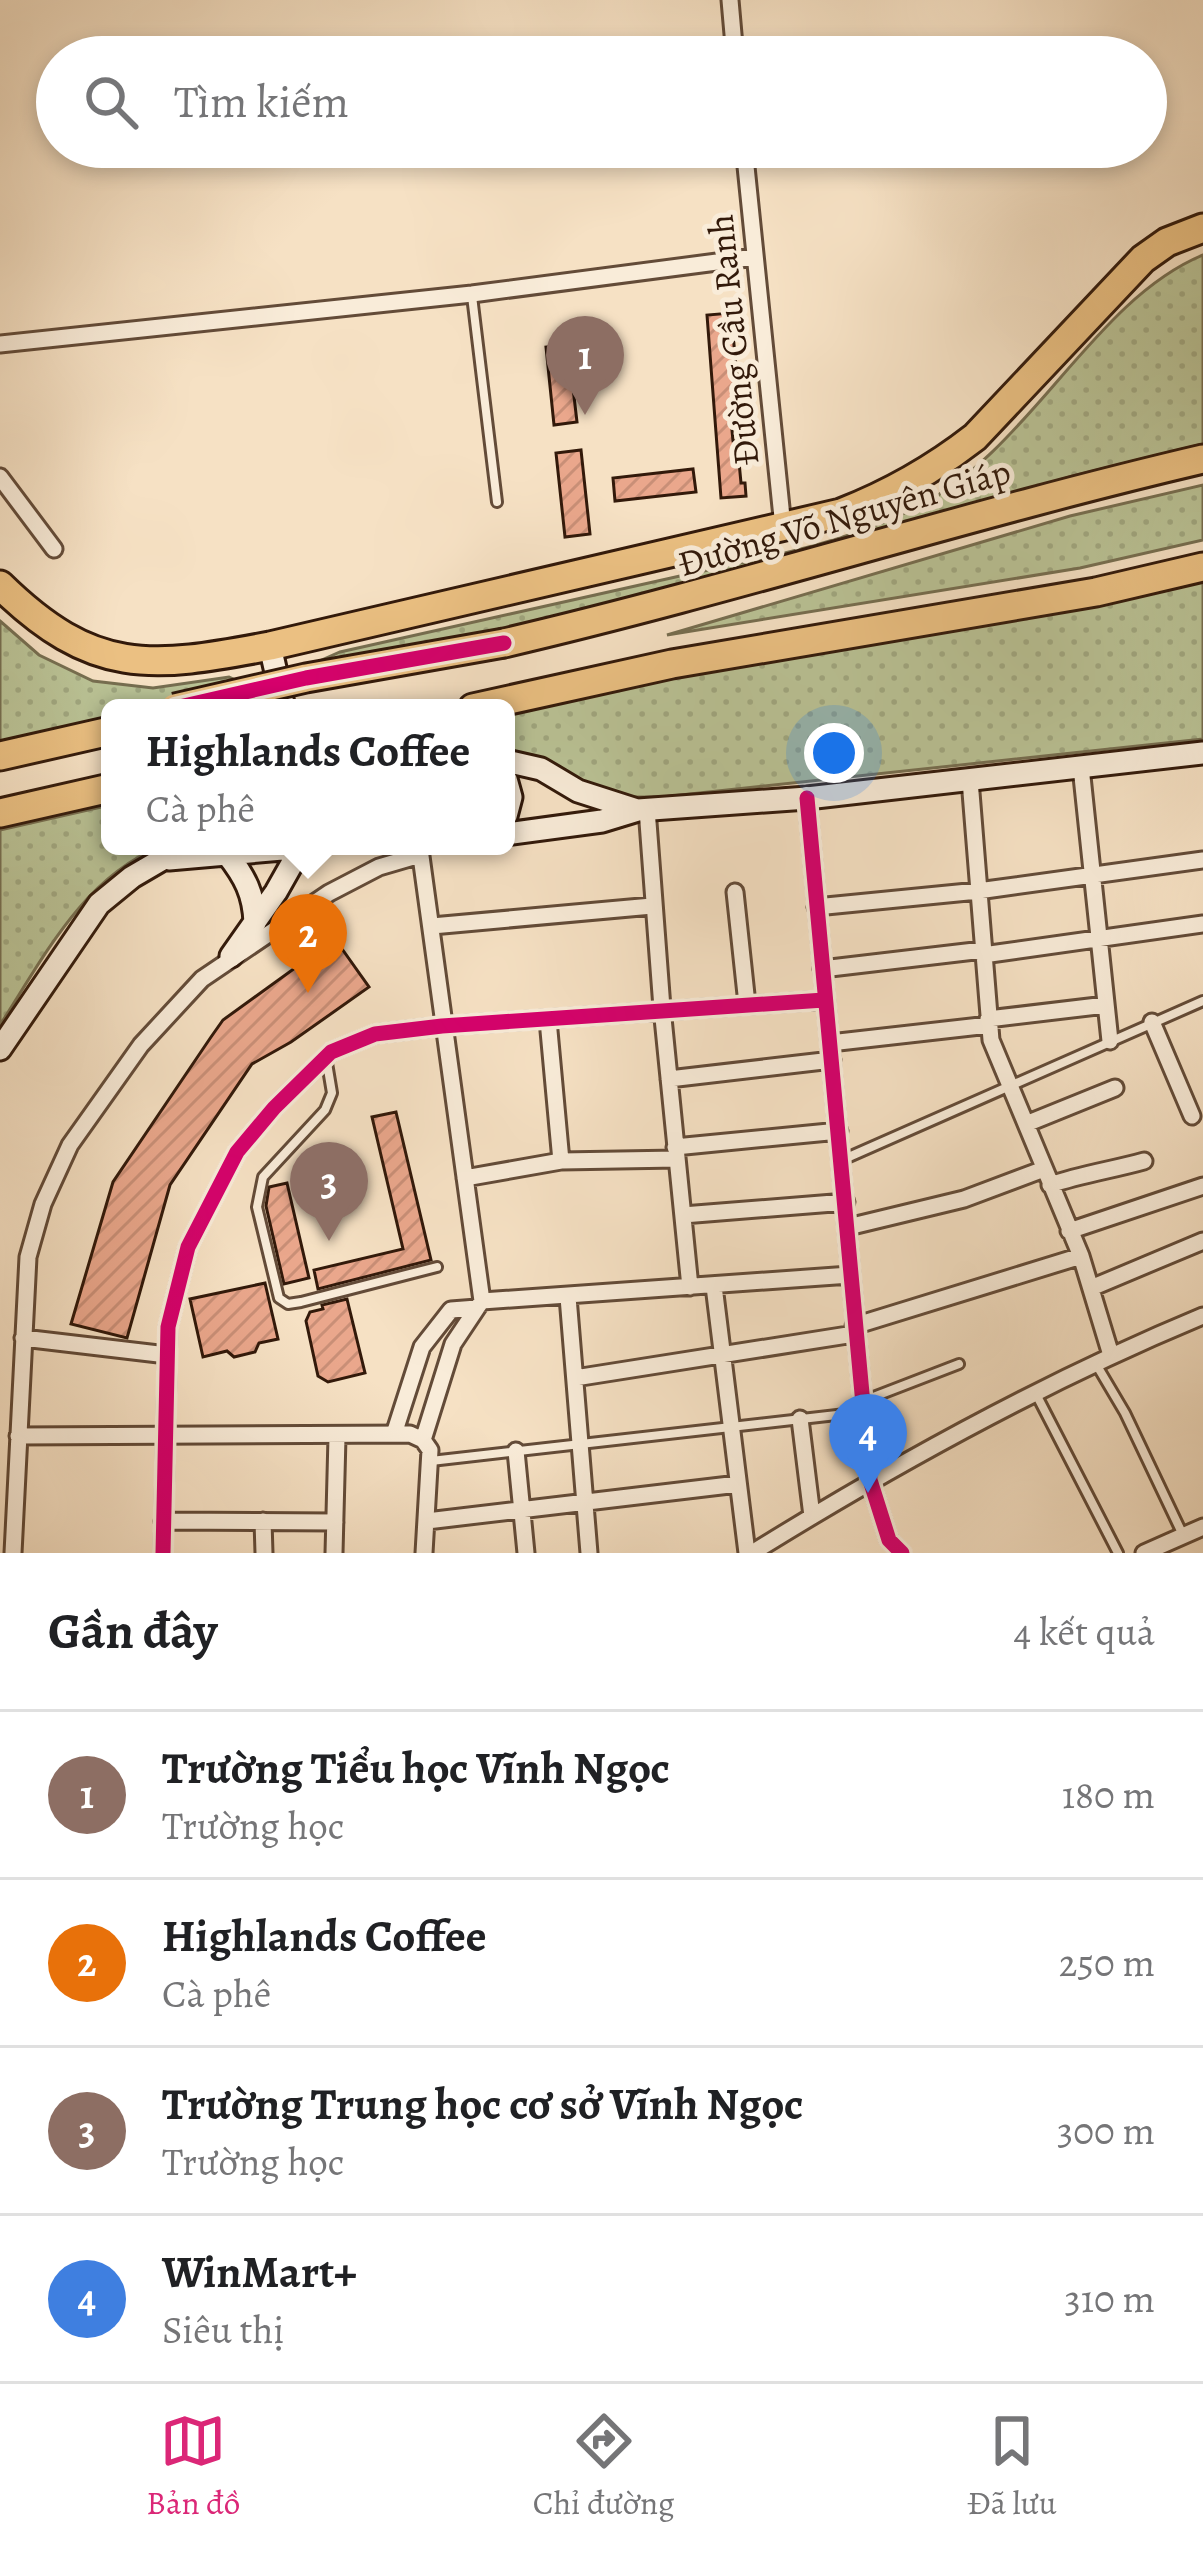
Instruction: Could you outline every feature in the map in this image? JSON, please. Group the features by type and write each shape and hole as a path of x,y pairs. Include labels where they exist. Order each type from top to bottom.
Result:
{"highway":[{"path":"0,584 31,615 69,641 111,657 149,663 186,661 270,646 783,527 876,499 950,456 975,436 1143,259 1167,242 1203,228"},
{"name":"Đường Võ Nguyên Giáp","path":"504,643 655,608 1071,490 1203,458"},
{"path":"515,699 671,664 1096,592 1203,567"},
{"path":"214,699 504,643"},
{"path":"252,699 504,643"},
{"path":"0,752 101,729"},
{"path":"0,818 101,794"}],"street":[{"path":"730,0 734,36"},
{"name":"Đường Cầu Ranh","path":"746,168 783,527"},
{"path":"0,344 472,294 755,257"},
{"path":"0,477 54,549"},
{"path":"270,646 282,699"},
{"path":"515,833 643,810 807,797 1203,753"},
{"path":"515,763 541,769 578,791 643,810"},
{"path":"1081,767 1110,1041"},
{"path":"970,780 988,1022 1081,1256 1112,1355"},
{"path":"807,797 870,1480 889,1540 902,1553"},
{"path":"643,810 691,1287"},
{"path":"0,1049 98,904 131,877 170,855"},
{"path":"163,860 216,855"},
{"path":"228,855 245,877 254,900 255,923"},
{"path":"231,956 297,855"},
{"path":"13,1553 28,1258 43,1204 70,1145 141,1045 202,979 329,893 408,855"},
{"path":"421,855 480,1304 453,1344 423,1440 431,1461 424,1553"},
{"path":"816,907 978,891 1203,860"},
{"path":"735,892 747,1004"},
{"path":"432,926 652,906"},
{"path":"822,969 1203,924"},
{"path":"163,1553 167,1355 173,1294 200,1218 237,1152 326,1057 375,1034 442,1026 824,1000"},
{"path":"668,1079 1106,1005"},
{"path":"548,1020 561,1161"},
{"path":"1152,1022 1192,1116"},
{"path":"1025,1124 1115,1088"},
{"path":"465,1178 561,1161 676,1153 839,1131"},
{"path":"848,1227 1047,1177 1109,1171 1144,1161"},
{"path":"1069,1232 1203,1186"},
{"path":"682,1215 846,1202"},
{"path":"1091,1288 1203,1241"},
{"path":"575,1378 722,1358 854,1330 1081,1256"},
{"path":"394,1434 422,1347 451,1310 850,1276"},
{"path":"714,1286 737,1484 750,1553 870,1480 1036,1393 1203,1316"},
{"path":"568,1297 590,1553"},
{"path":"23,1338 167,1355"},
{"path":"800,1419 812,1516"},
{"path":"18,1436 410,1434 423,1440"},
{"path":"334,1553 337,1437"},
{"path":"516,1451 526,1553"},
{"path":"427,1521 737,1484"},
{"path":"164,1521 335,1522"},
{"path":"263,1521 264,1553"},
{"path":"1144,1553 1203,1527"}],"lane":[{"path":"472,294 497,502"},
{"path":"842,1160 1203,1001"},
{"path":"326,1057 332,1093 325,1110 263,1178 257,1207 278,1298 288,1304 301,1302 437,1268"},
{"path":"1095,1363 1125,1413 1183,1535"},
{"path":"431,1461 800,1419 862,1407 958,1364"},
{"path":"1036,1393 1118,1553"}],"green space":[{"path":"1203,255 1203,444 1073,476 504,643 306,667 340,652 801,549 889,520 957,482 1028,415 1127,306 1163,277"},
{"path":"1203,485 1203,540 1080,568 667,635 1070,516"},
{"path":"1203,579 1203,739 662,797 622,797 515,754 515,712 676,673"},
{"path":"0,621 39,655 93,681 153,688 229,677 254,689 211,699 101,699 101,724 0,747"},
{"path":"101,807 101,855 143,855 109,878 67,922 0,1025 0,830"}],"building":[{"path":"731,313 740,408 730,409 746,496 721,498 707,315"},
{"path":"568,345 577,422 554,425 546,347"},
{"path":"581,450 590,534 565,537 556,453"},
{"path":"693,469 696,492 615,501 613,478"},
{"path":"335,939 369,987 252,1064 170,1185 127,1338 71,1324 113,1182 211,1037 223,1020"},
{"path":"396,1112 431,1260 318,1289 314,1270 403,1249 372,1117"},
{"path":"287,1183 309,1278 284,1284 266,1206 269,1187"},
{"path":"265,1283 278,1339 259,1343 255,1352 234,1357 227,1351 203,1357 190,1299"},
{"path":"347,1299 365,1373 328,1382 318,1376 306,1321 322,1305"}],"cycle path":[{"path":"214,699 504,643"},
{"path":"807,798 870,1480 889,1540 902,1553"},
{"path":"163,1553 168,1327 188,1247 237,1152 331,1052 375,1034 442,1026 824,1000"}],"place":[{"name":"Trường Tiểu học Vĩnh Ngọc","path":"585,415"},
{"name":"Highlands Coffee","path":"308,993"},
{"name":"Trường Trung học cơ sở Vĩnh Ngọc","path":"329,1241"},
{"name":"WinMart+","path":"868,1493"}]}
